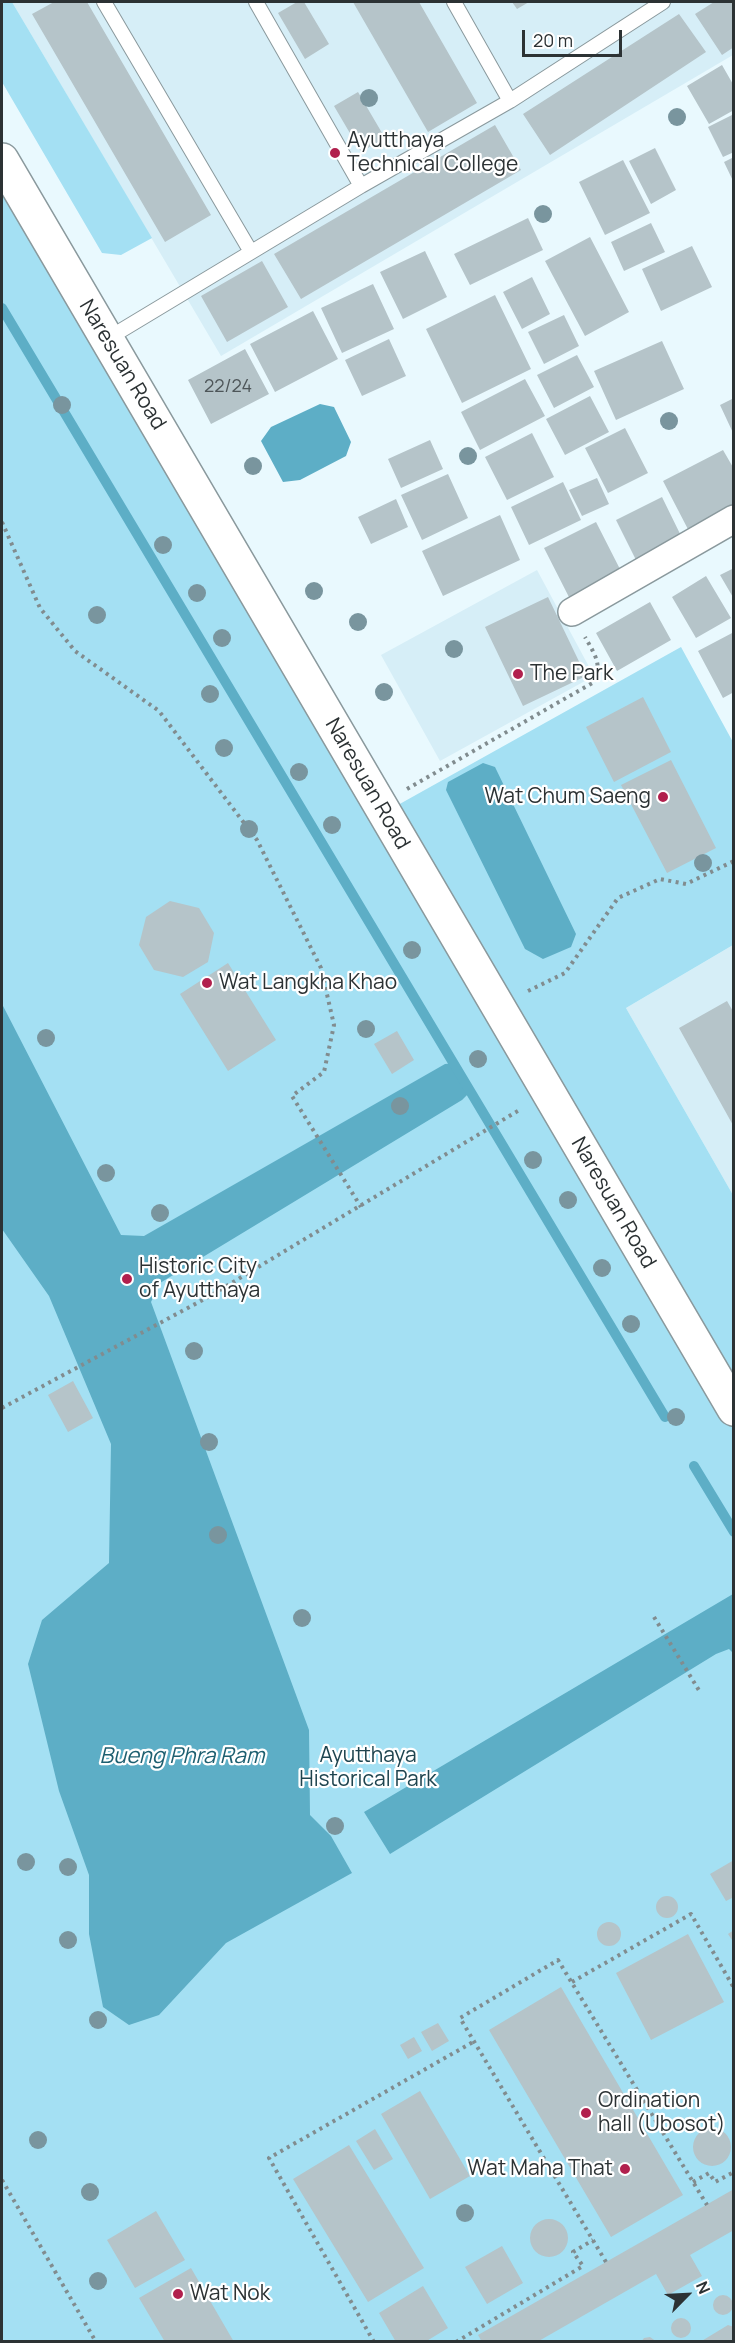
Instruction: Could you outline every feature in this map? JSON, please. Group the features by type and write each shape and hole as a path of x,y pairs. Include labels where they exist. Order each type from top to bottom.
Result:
{"street":[{"name":"Naresuan Road","path":"2,160 734,1409"},
{"path":"572,612 734,519"}],"lane":[{"path":"104,2 251,252"},
{"path":"256,2 361,186"},
{"path":"454,2 510,101"},
{"path":"107,339 361,186 510,101 663,2"}],"path":[{"path":"2,522 40,608 75,651 159,711 257,840 321,968 334,1025 324,1072 292,1096 360,1207"},
{"path":"380,805 594,682 599,674 599,663 572,612"},
{"path":"498,1006 565,973 618,898 660,879 686,884 734,861"},
{"path":"2,1408 210,1296 506,1118"},
{"path":"654,1617 700,1692"},
{"path":"572,1982 691,1914 734,1988"},
{"path":"606,2262 460,2018 558,1960 706,2205"},
{"path":"374,2342 269,2158 473,2042"},
{"path":"693,2182 709,2173 715,2182 734,2172"},
{"path":"2,2180 96,2342"},
{"path":"456,2342 583,2266 573,2252 593,2240"}],"shaded area":[{"name":"Ayutthaya Technical College","path":"12,2 733,2 733,55 221,356"},
{"path":"537,570 594,676 440,761 381,655"},
{"path":"733,945 733,1195 626,1008"}],"green space":[{"path":"2,2 12,2 152,238 121,255 102,253 2,82"},
{"name":"Ayutthaya Historical Park","path":"2,191 371,820 681,647 734,744 733,945 626,1008 733,1195 733,2341 2,2341"}],"water":[{"path":"320,404 334,407 351,442 346,456 300,480 283,482 261,441 271,427"},
{"path":"483,763 495,767 576,934 571,947 543,959 525,949 446,790 448,782"},
{"name":"Bueng Phra Ram","path":"2,1004 121,1235 144,1236 445,1064 455,1063 471,1091 462,1100 160,1283 151,1302 309,1730 310,1815 331,1836 352,1873 226,1943 159,2015 129,2025 103,2007 89,1934 89,1875 59,1791 28,1664 42,1620 109,1563 111,1444 49,1296 2,1229"},
{"path":"733,1594 733,1653 729,1649 716,1654 390,1854 364,1812"}],"building":[{"path":"54,2 87,2 211,215 165,242 32,14"},
{"path":"297,2 304,2 329,44 305,59 278,13"},
{"path":"353,2 419,2 477,103 428,132"},
{"path":"512,2 529,2 517,9"},
{"path":"714,2 734,2 734,47 722,55 695,14"},
{"path":"679,14 706,52 550,155 523,114"},
{"path":"722,65 734,86 734,110 709,124 687,86"},
{"path":"358,92 385,138 361,152 334,106"},
{"path":"734,114 734,152 723,157 708,127"},
{"path":"495,125 521,170 301,299 274,254"},
{"path":"655,148 676,190 651,204 629,161"},
{"path":"734,157 734,183 724,162"},
{"path":"623,160 650,213 605,235 579,182"},
{"path":"528,218 543,250 470,285 454,254"},
{"path":"651,223 665,252 624,271 611,242"},
{"path":"590,237 629,312 585,336 545,261"},
{"path":"692,246 712,287 661,311 642,269"},
{"path":"425,251 447,297 403,319 380,272"},
{"path":"262,261 288,307 227,342 201,296"},
{"path":"532,277 550,314 522,329 503,292"},
{"path":"373,284 394,329 342,353 321,308"},
{"path":"495,295 531,369 462,403 426,329"},
{"path":"313,311 338,359 275,392 250,344"},
{"path":"564,315 579,346 544,364 528,332"},
{"path":"389,339 406,376 362,396 345,360"},
{"path":"662,341 684,389 616,420 594,371"},
{"path":"245,349 269,394 211,424 188,380"},
{"path":"577,355 594,387 554,408 537,375"},
{"path":"525,379 545,416 480,450 461,412"},
{"path":"590,396 609,432 565,455 546,419"},
{"path":"734,398 734,435 720,405"},
{"path":"625,428 648,473 608,493 585,448"},
{"path":"532,433 554,477 507,500 485,457"},
{"path":"430,440 443,469 401,488 388,459"},
{"path":"723,450 734,469 734,516 692,537 663,481"},
{"path":"448,474 468,518 422,540 401,495"},
{"path":"597,478 609,504 582,516 569,490"},
{"path":"563,482 581,520 529,545 511,507"},
{"path":"662,497 685,544 639,566 616,520"},
{"path":"396,499 408,527 371,544 358,517"},
{"path":"500,515 520,560 443,596 422,551"},
{"path":"596,522 624,577 572,603 544,548"},
{"path":"734,568 734,599 720,575"},
{"path":"706,576 731,618 696,638 672,597"},
{"path":"548,597 586,676 523,706 485,627"},
{"path":"650,602 671,640 617,671 596,633"},
{"path":"734,632 734,692 723,698 698,651"},
{"path":"643,697 671,752 614,782 586,727"},
{"path":"671,760 716,848 667,873 621,785"},
{"path":"170,901 199,908 214,933 208,962 183,977 154,970 139,945 146,917"},
{"path":"228,963 276,1040 228,1071 180,994"},
{"path":"727,1001 734,1013 734,1127 679,1028"},
{"path":"397,1031 414,1060 392,1074 374,1044"},
{"path":"73,1381 93,1418 68,1432 48,1395"},
{"path":"734,1860 734,1897 726,1901 710,1874"},
{"path":"667,1896 675,1899 678,1907 675,1915 667,1918 659,1915 656,1907 659,1899"},
{"path":"609,1922 617,1926 621,1934 617,1942 609,1946 601,1942 597,1934 601,1926"},
{"path":"734,1930 734,1943 728,1934"},
{"path":"688,1934 724,2002 651,2040 616,1973"},
{"name":"Ordination hall (Ubosot)","path":"561,1987 683,2195 611,2237 489,2030"},
{"path":"438,2023 449,2041 432,2051 421,2032"},
{"path":"414,2037 422,2051 408,2059 400,2045"},
{"path":"420,2091 470,2176 430,2199 381,2114"},
{"path":"712,2128 726,2133 731,2147 726,2161 712,2166 698,2161 693,2147 698,2133"},
{"path":"375,2129 393,2159 374,2170 356,2141"},
{"path":"349,2145 424,2268 368,2302 293,2179"},
{"path":"734,2189 734,2230 690,2255 702,2276 668,2295 656,2274 537,2342 482,2342 478,2335"},
{"path":"156,2211 185,2260 135,2288 107,2240"},
{"path":"549,2219 563,2224 568,2238 563,2252 549,2257 535,2252 530,2238 535,2224"},
{"path":"502,2246 523,2283 487,2304 465,2267"},
{"path":"191,2268 234,2342 165,2342 139,2298"},
{"path":"423,2286 448,2328 425,2342 396,2342 379,2313"},
{"path":"723,2295 730,2298 733,2305 730,2312 723,2315 716,2312 713,2305 716,2298"},
{"path":"681,2318 688,2321 691,2328 688,2335 681,2338 674,2335 671,2328 674,2321"},
{"path":"728,2325 734,2327 734,2342 700,2342"},
{"path":"650,2337 657,2342 641,2342 644,2338"}],"waterway":[{"path":"2,308 665,1417"},
{"path":"694,1466 734,1532"}],"place":[{"name":"Ayutthaya Technical College","path":"335,153"},
{"name":"The Park","path":"518,674"},
{"name":"Wat Chum Saeng","path":"663,797"},
{"name":"Wat Langkha Khao","path":"207,983"},
{"name":"Historic City of Ayutthaya","path":"127,1279"},
{"name":"Ordination hall (Ubosot)","path":"586,2113"},
{"name":"Wat Maha That","path":"625,2169"},
{"name":"Wat Nok","path":"178,2294"}]}
